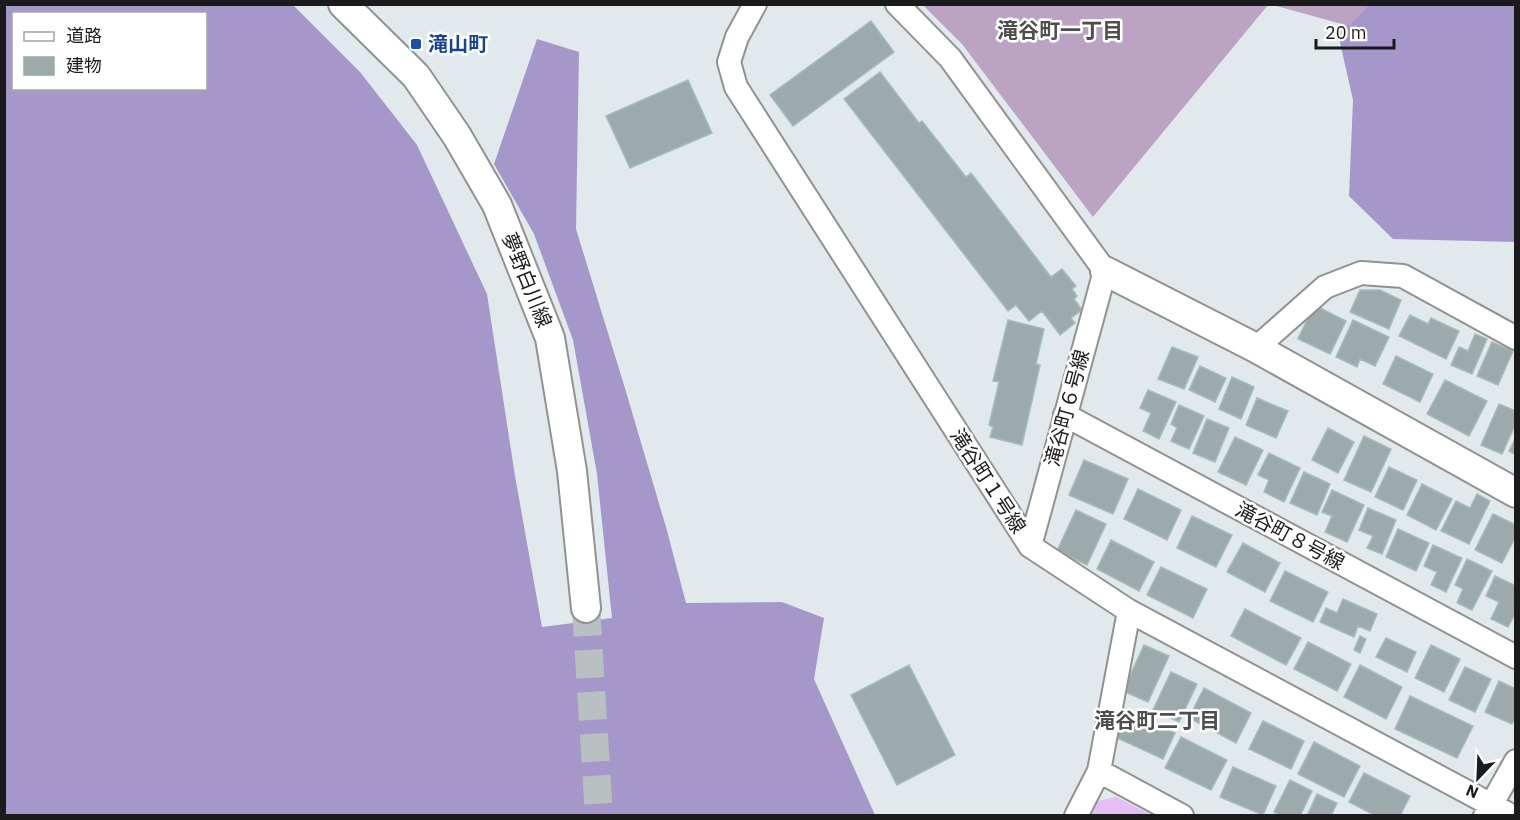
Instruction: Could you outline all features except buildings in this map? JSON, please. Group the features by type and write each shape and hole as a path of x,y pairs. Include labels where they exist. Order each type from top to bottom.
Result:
{"street":[{"name":"夢野白川線","path":"343,4 416,76 457,136 502,216 550,338 573,471 586,608"},
{"name":"滝谷町１号線","path":"755,4 737,37 729,62 736,87 1029,546 1129,611 1488,810 1512,816"},
{"path":"897,4 950,58 1105,271 1256,348 1515,493"},
{"name":"滝谷町６号線","path":"1029,546 1105,271"},
{"path":"1256,348 1325,287 1362,273 1403,276 1515,338"},
{"name":"滝谷町８号線","path":"1065,415 1515,657"},
{"path":"1076,816 1099,771 1129,611"},
{"path":"1488,810 1515,760"},
{"path":"1099,771 1182,816"}],"shaded area":[{"path":"5,5 293,5 360,72 417,145 487,294 515,476 542,627 612,618 597,474 573,340 534,234 494,164 537,39 579,52 576,229 666,527 686,603 782,602 824,618 814,679 875,815 5,816"},
{"path":"923,5 1268,5 1093,217 962,44"},
{"path":"1273,5 1369,5 1349,26"},
{"path":"1362,5 1515,5 1515,242 1393,239 1349,196 1353,100 1337,29"},
{"path":"1117,797 1151,815 1083,816 1088,803"}],"tunnel":[{"path":"586,608 599,816"}],"place":[{"name":"滝山町","path":"416,44"}],"district":[{"name":"滝谷町一丁目","path":"1060,31"},
{"name":"滝谷町二丁目","path":"1157,721"}]}
